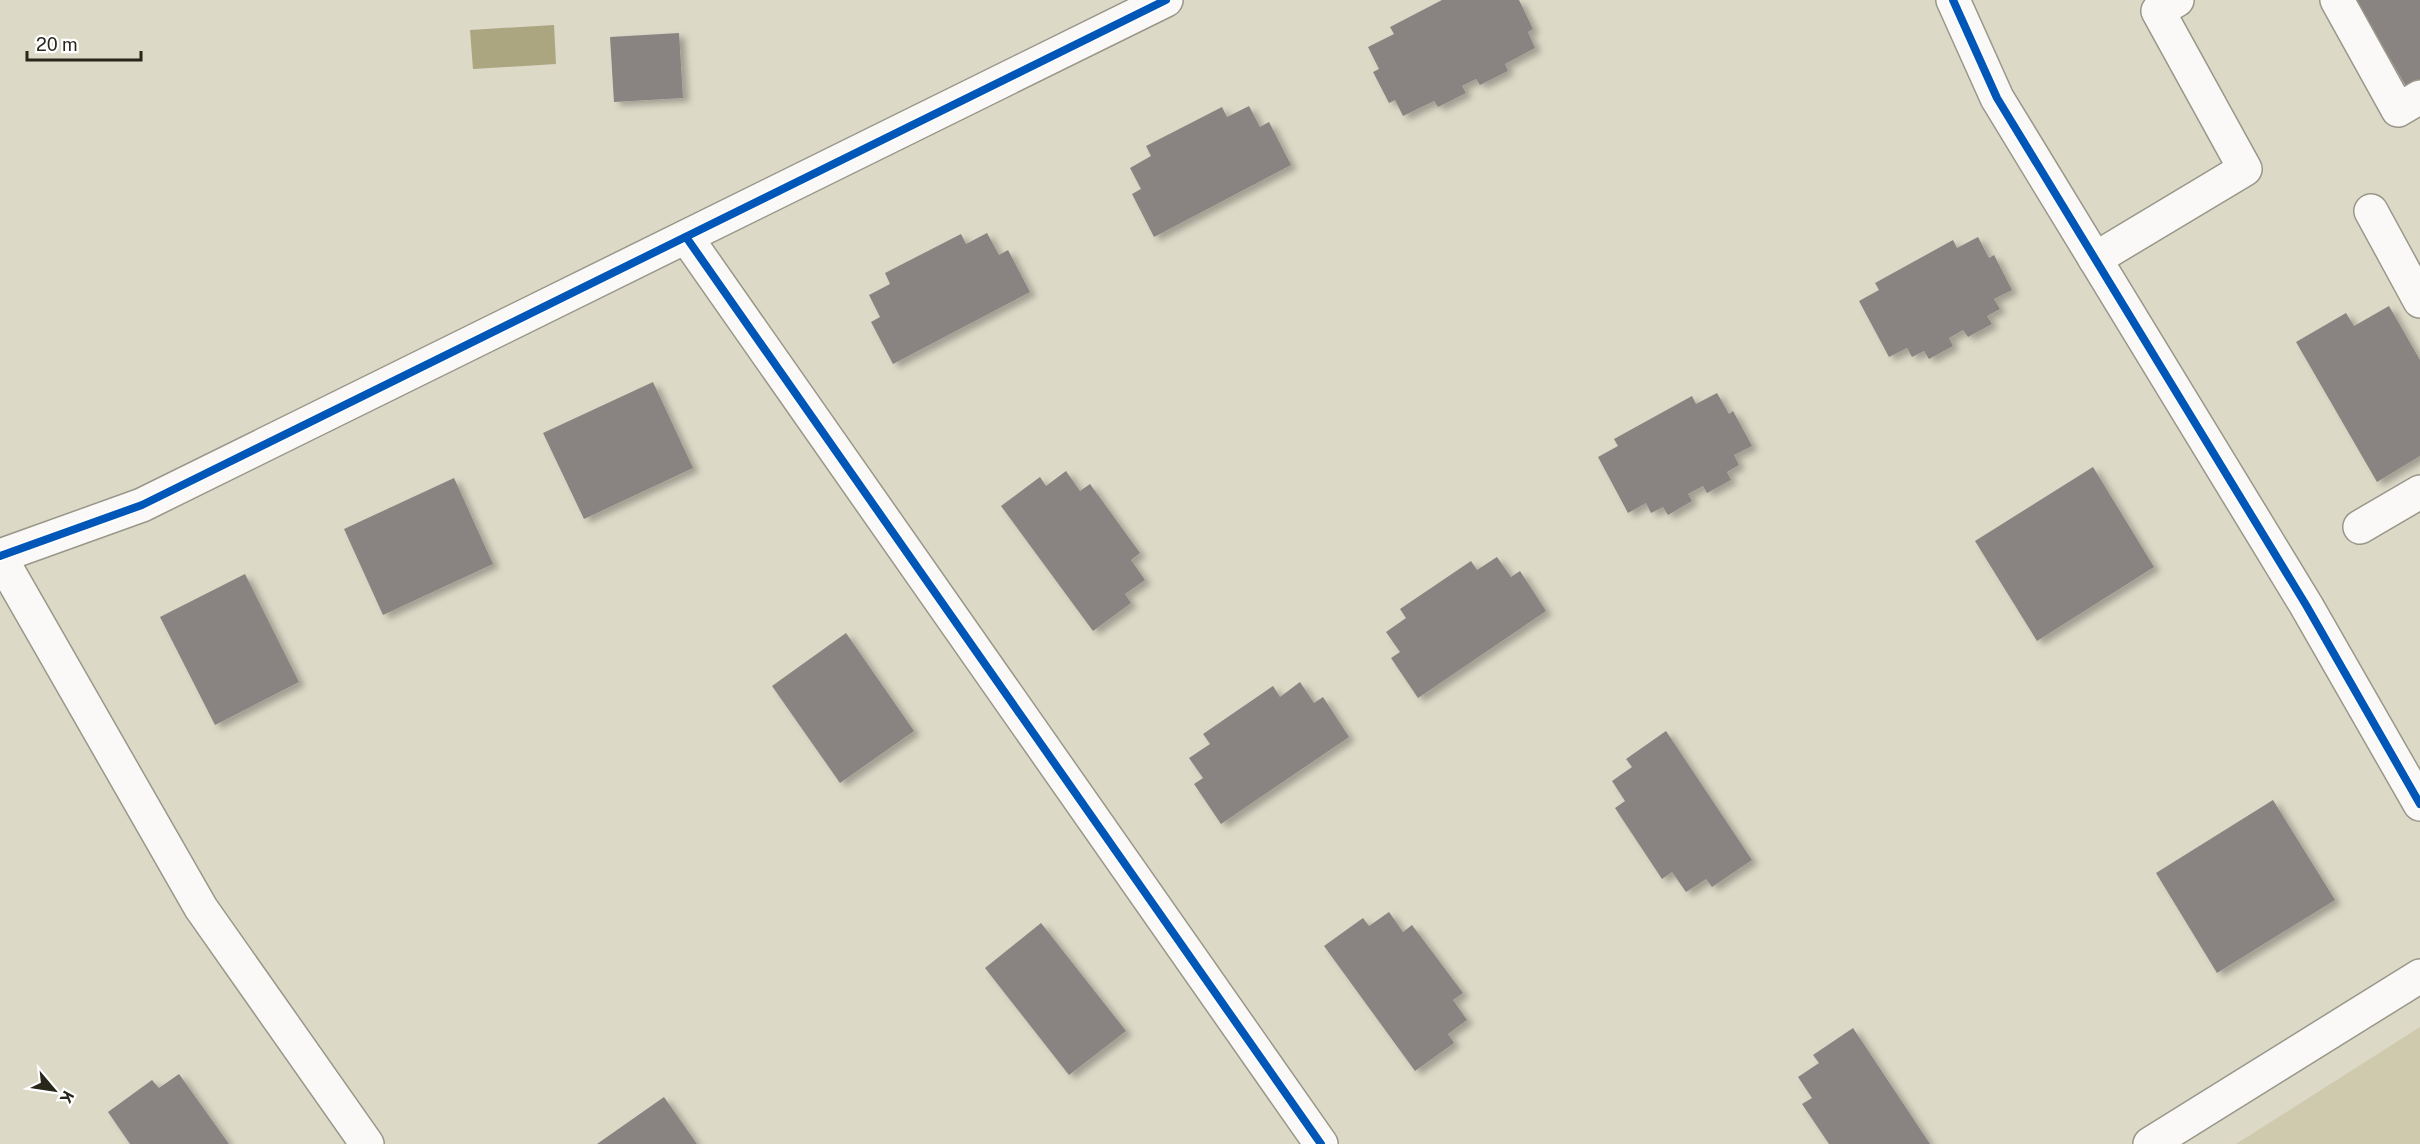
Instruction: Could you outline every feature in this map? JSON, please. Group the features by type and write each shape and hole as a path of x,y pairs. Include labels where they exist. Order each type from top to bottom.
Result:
{"street":[{"path":"367,1144 201,908 0,556 142,505 1166,0"},
{"path":"1953,0 1997,98 2306,606 2420,804"},
{"path":"2095,259 2245,170 2158,11 2177,0"},
{"path":"2337,0 2398,110 2420,98"},
{"path":"2371,211 2420,301"},
{"path":"686,237 1321,1144"},
{"path":"2360,527 2420,492"},
{"path":"2150,1144 2420,976"}],"shaded area":[{"path":"554,25 556,64 473,69 470,30"},
{"path":"2420,1027 2420,1144 2236,1144"}],"building":[{"path":"1442,0 1519,0 1533,29 1528,32 1535,48 1505,64 1508,71 1480,85 1476,79 1462,86 1466,93 1438,107 1434,101 1403,116 1395,100 1389,103 1373,72 1379,69 1368,47 1394,34 1390,27"},
{"path":"2356,0 2420,0 2420,83 2408,90"},
{"path":"679,33 683,98 614,102 610,37"},
{"path":"1249,106 1260,127 1269,122 1291,165 1154,237 1132,194 1141,189 1130,168 1151,156 1146,146 1222,107 1227,117"},
{"path":"987,233 999,255 1008,250 1030,292 893,364 871,322 880,317 869,295 890,284 885,273 961,234 966,244"},
{"path":"1978,237 1989,258 1994,255 2012,290 1994,299 2000,309 1987,316 1992,324 1968,337 1963,330 1949,338 1953,346 1929,359 1924,351 1912,357 1907,348 1889,357 1859,301 1879,290 1875,283 1953,240 1957,248"},
{"path":"2389,306 2420,360 2420,456 2377,482 2296,342 2346,313 2354,326"},
{"path":"653,382 693,468 584,519 543,433"},
{"path":"1717,393 1729,414 1733,411 1752,446 1734,455 1739,465 1727,472 1731,480 1707,493 1703,486 1688,494 1692,501 1668,515 1663,507 1651,513 1646,503 1628,513 1598,457 1618,446 1614,439 1692,396 1696,404"},
{"path":"2093,467 2154,567 2037,641 1975,541"},
{"path":"1066,471 1080,491 1090,484 1140,553 1131,560 1145,580 1125,594 1131,603 1093,631 1001,506 1040,477 1046,486"},
{"path":"454,478 493,564 383,615 344,529"},
{"path":"1497,557 1511,577 1520,571 1546,611 1418,698 1391,658 1400,652 1386,632 1406,618 1400,609 1471,561 1477,570"},
{"path":"245,574 299,682 215,725 160,617"},
{"path":"846,633 914,731 840,783 772,686"},
{"path":"1300,682 1314,703 1323,697 1349,737 1221,824 1194,784 1203,778 1189,758 1210,744 1203,734 1273,686 1280,697"},
{"path":"1666,731 1752,860 1712,887 1706,879 1686,892 1672,872 1662,879 1615,808 1625,801 1612,781 1632,767 1626,759"},
{"path":"2273,800 2335,900 2217,973 2156,873"},
{"path":"1389,912 1403,932 1412,925 1463,993 1453,1000 1467,1020 1448,1034 1454,1043 1415,1071 1324,946 1363,918 1369,926"},
{"path":"1041,923 1126,1031 1069,1075 985,968"},
{"path":"1853,1028 1930,1144 1829,1144 1802,1104 1812,1098 1798,1077 1819,1063 1813,1055"},
{"path":"179,1074 229,1144 130,1144 108,1112 152,1080 159,1088"},
{"path":"664,1097 697,1144 597,1144"}],"cycle path":[{"path":"0,556 142,505 1166,0"},
{"path":"1953,0 1997,98 2306,605 2420,804"},
{"path":"686,237 1321,1144"}]}
